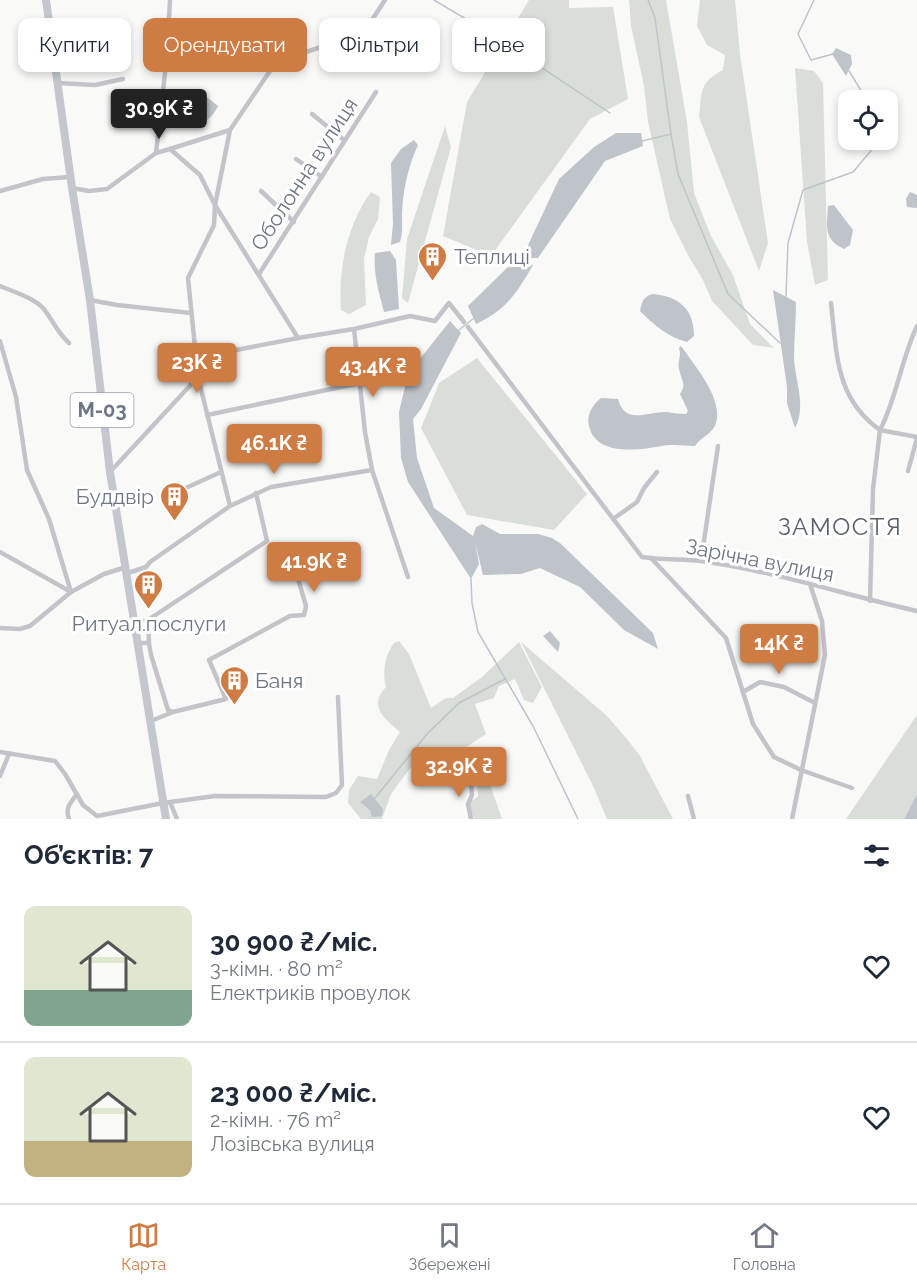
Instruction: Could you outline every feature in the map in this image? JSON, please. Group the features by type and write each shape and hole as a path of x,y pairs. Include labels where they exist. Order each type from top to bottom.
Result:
{"highway":[{"name":"М-03","path":"46,0 70,177 90,300 110,472 151,721 167,803 166,819"}],"street":[{"path":"169,18 170,0"},
{"path":"230,506 198,377 188,278 214,225 215,205 230,130 276,62 321,47 368,26 385,0"},
{"path":"156,153 165,72"},
{"path":"58,83 95,86 123,80"},
{"name":"Оболонна вулиця","path":"260,274 376,92"},
{"path":"312,114 344,140"},
{"path":"72,188 89,191 107,189 156,153 230,130"},
{"path":"170,149 200,175 215,205 298,338"},
{"path":"296,159 322,177"},
{"path":"0,191 43,179 70,177"},
{"path":"261,191 294,222"},
{"path":"0,286 29,298 42,308 58,333 69,343"},
{"path":"90,300 191,313"},
{"path":"110,472 198,377 231,351 354,329 410,316 435,321 449,303 642,557 651,558 726,638 753,724 774,757 801,771 852,788"},
{"path":"831,303 838,367 844,386 858,411 880,430 917,438 908,471"},
{"path":"870,601 873,489 880,430 888,415 908,346 916,328"},
{"path":"354,329 372,470 408,577"},
{"path":"0,341 16,397 27,470 52,528 70,592"},
{"path":"207,415 360,383"},
{"path":"701,561 718,446"},
{"path":"0,628 20,629 30,626 70,592 104,574 146,567 230,506 256,493 271,487 372,470"},
{"path":"177,492 221,472"},
{"path":"613,519 637,502 644,488 657,472"},
{"path":"135,622 147,620 267,541 256,493"},
{"path":"0,552 70,592"},
{"name":"Зарічна вулиця","path":"651,558 701,561 809,584 917,611"},
{"path":"151,721 174,712 226,699 209,660 290,616 304,615 306,606 296,572"},
{"path":"792,819 825,656 822,621 809,584"},
{"path":"147,620 151,655 168,710 174,712"},
{"path":"139,643 149,643"},
{"path":"743,692 760,682 784,687 815,703"},
{"path":"90,819 167,803 215,796 326,797 336,793 342,784 338,697"},
{"path":"0,752 55,761 83,805 97,816"},
{"path":"0,776 9,754"},
{"path":"470,774 472,795 468,804 471,819"},
{"path":"69,819 66,812 77,794"},
{"path":"688,796 694,819"},
{"path":"167,803 177,819"}],"shaded area":[{"path":"529,0 569,0 569,8 613,7 628,99 590,119 491,256 443,236 467,102 485,72 545,72 545,18 518,18"},
{"path":"629,0 666,0 687,122 694,193 711,236 733,275 750,324 774,348 753,345 712,301 670,219 648,122 644,86 631,26"},
{"path":"700,0 735,0 740,54 768,243 759,271 699,117 703,89 715,74 723,70 725,55 707,45 697,26"},
{"path":"836,48 851,55 852,64 846,76 832,54"},
{"path":"795,68 814,71 823,83 828,280 815,285 807,242"},
{"path":"192,96 208,98 218,106 208,119 191,123 184,108"},
{"path":"445,126 451,147 408,303 402,298 407,239"},
{"path":"616,133 641,133 643,146 605,161 538,258 522,258 559,179 594,147"},
{"path":"414,140 418,145 405,187 401,238 400,242 391,245 393,224 391,163 401,149"},
{"path":"371,192 380,197 378,219 369,237 364,259 366,305 349,314 341,310 343,263 350,233"},
{"path":"910,192 917,195 917,208 907,207 906,199"},
{"path":"834,205 853,230 850,245 844,249 829,237 828,206"},
{"path":"390,251 396,260 399,309 384,312 378,290 375,253"},
{"path":"513,262 533,265 510,300 496,313 476,324 468,306"},
{"path":"773,290 796,302 794,358 800,411 795,428 787,403 787,387"},
{"path":"652,294 677,301 688,311 694,336 687,342 668,334 640,311 643,300"},
{"path":"450,321 461,333 421,409 413,419 417,458 434,508 473,536 476,527 482,524 500,534 538,534 560,543 653,633 658,649 624,630 580,587 540,568 521,574 483,575 475,542 479,564 471,579 408,482 401,458 399,412 408,374"},
{"path":"681,346 713,395 717,416 713,429 695,446 670,445 631,450 609,447 600,443 593,436 588,418 595,403 601,398 618,399 621,407 632,415 660,412 686,414 688,411 680,394 683,385 679,366"},
{"path":"477,358 587,494 554,530 467,515 421,428 439,383"},
{"path":"550,631 560,643 558,652 543,636"},
{"path":"399,641 409,654 431,708 446,698 453,698 482,677 519,642 542,687 533,703 524,700 515,679 499,686 494,698 475,704 486,734 454,755 425,748 391,794 382,819 361,819 348,803 349,790 358,776 377,779 389,750 400,732 384,717 378,706 378,700 386,687 384,670 386,658 394,643"},
{"path":"521,642 607,716 627,739 640,756 673,819 607,819 594,788"},
{"path":"917,715 917,794 904,819 846,819"},
{"path":"476,772 486,773 502,819 474,819 468,804 478,796"},
{"path":"371,794 383,809 382,816 372,817 370,810 360,802"},
{"path":"917,794 917,819 904,819"}],"waterway":[{"path":"434,0 488,32 610,113"},
{"path":"642,141 671,134 655,18 648,0"},
{"path":"814,0 798,34 811,60 833,54"},
{"path":"849,71 861,90"},
{"path":"671,134 678,174 728,294 780,343"},
{"path":"786,296 788,243 803,190 853,172 872,150"},
{"path":"521,265 528,258"},
{"path":"459,330 474,318"},
{"path":"471,579 472,603 478,632 533,726 578,819"},
{"path":"375,798 427,734 459,703 505,679"}],"place":[{"name":"Теплиці","path":"433,282"},
{"name":"Буддвір","path":"175,522"},
{"name":"Ритуал.послуги","path":"149,610"},
{"name":"Баня","path":"234,706"}],"district":[{"name":"ЗАМОСТЯ","path":"840,526"}]}
